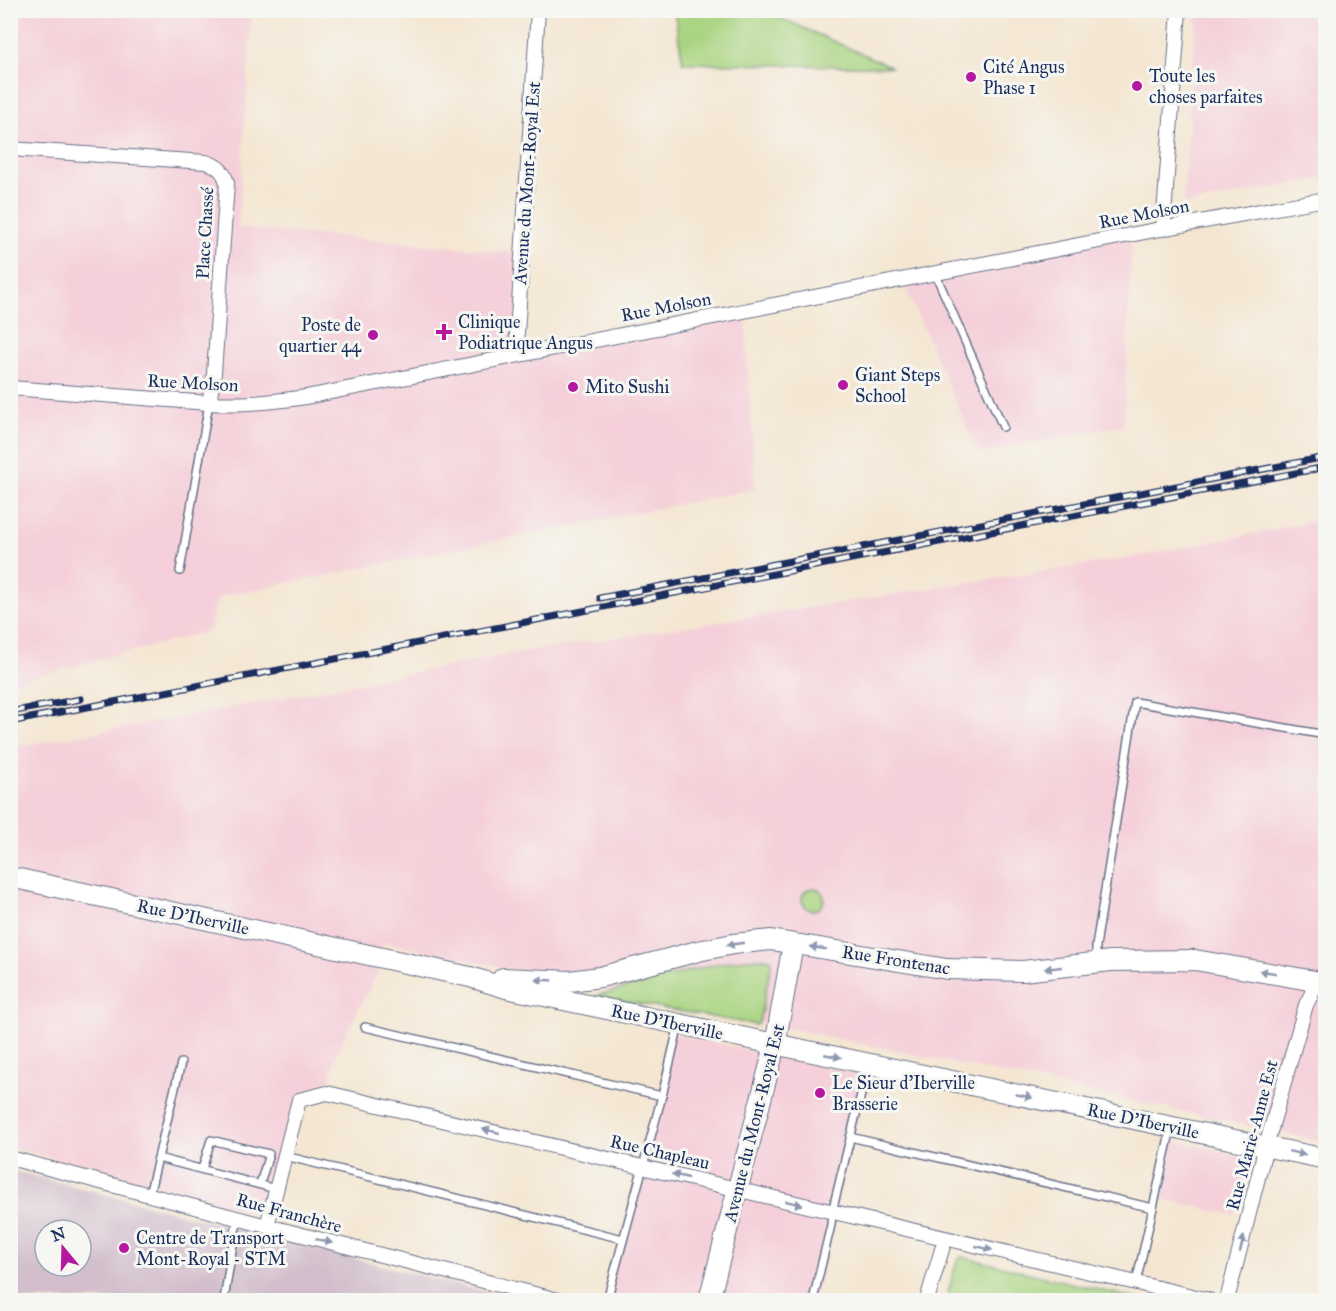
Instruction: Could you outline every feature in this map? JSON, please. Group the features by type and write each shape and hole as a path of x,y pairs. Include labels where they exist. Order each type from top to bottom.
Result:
{"main road":[{"name":"Rue D'Iberville","path":"10,877 470,977 506,988 1326,1159"},
{"name":"Rue Frontenac","path":"470,977 570,981 600,977 698,951 771,940 947,969 1023,971 1111,961 1195,960 1323,978"},
{"name":"Avenue du Mont-Royal Est","path":"709,1300 775,1045 793,944"}],"street":[{"name":"Avenue du Mont-Royal Est","path":"518,355 538,10"},
{"path":"1163,229 1179,10"},
{"name":"Place Chassé","path":"10,148 206,162 221,169 227,183 214,374 209,403"},
{"name":"Rue Molson","path":"10,388 209,403 257,404 1326,199"},
{"name":"Rue Marie-Anne Est","path":"1227,1300 1266,1146 1306,1005 1323,978"},
{"name":"Rue Chapleau","path":"267,1226 299,1100 327,1093 1209,1300"},
{"name":"Rue Franchère","path":"10,1158 558,1300"},
{"path":"927,1300 945,1239"}],"lane":[{"path":"935,273 1002,427"},
{"path":"180,571 209,403"},
{"path":"1096,963 1096,946 1135,702 1326,735"},
{"path":"606,1300 679,1024"},
{"path":"365,1027 662,1095"},
{"path":"149,1195 181,1063"},
{"path":"813,1300 832,1212 869,1064"},
{"path":"1136,1283 1171,1127"},
{"path":"850,1137 1154,1208"},
{"path":"202,1169 211,1140 269,1154 260,1184"},
{"path":"285,1156 623,1239"},
{"path":"158,1158 276,1189"},
{"path":"224,1300 239,1219"},
{"path":"1323,1300 1326,1291"}],"shaded area":[{"path":"11,11 252,11 238,228 523,253 518,355 745,310 755,489 218,597 209,631 11,683"},
{"path":"1197,11 1325,11 1325,178 1189,204 1184,203"},
{"path":"1132,235 1124,425 978,453 902,280"},
{"path":"1325,519 1325,1142 383,942 377,974 337,1051 330,1080 298,1096 265,1216 11,1147 10,748 516,653 1142,556"},
{"path":"674,1034 868,1076 815,1300 604,1300"},
{"path":"1165,1140 1253,1156 1234,1215 1154,1197"},
{"path":"11,1170 516,1300 11,1300"}],"green space":[{"path":"674,11 765,11 892,67 683,63"},
{"path":"813,888 821,891 824,899 821,907 813,910 805,907 802,899 805,891"},
{"path":"766,958 772,961 759,1023 756,1025 595,996 712,965 744,959"},
{"path":"961,1257 1142,1300 946,1300 957,1260"}],"railway":[{"path":"600,598 1326,457"},
{"path":"10,722 1326,467"},
{"path":"10,712 81,699"}],"place":[{"name":"Cité Angus Phase 1","path":"971,77"},
{"name":"Toute les choses parfaites","path":"1137,86"},
{"name":"Clinique Podiatrique Angus","path":"444,332"},
{"name":"Poste de quartier 44","path":"373,335"},
{"name":"Giant Steps School","path":"843,385"},
{"name":"Mito Sushi","path":"573,387"},
{"name":"Le Sieur d'Iberville Brasserie","path":"820,1093"},
{"name":"Centre de Transport Mont-Royal - STM","path":"124,1248"}]}
